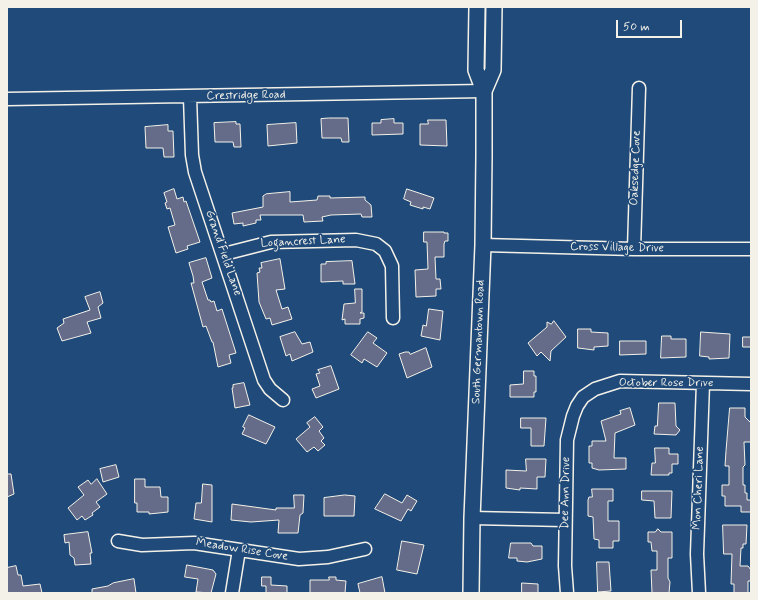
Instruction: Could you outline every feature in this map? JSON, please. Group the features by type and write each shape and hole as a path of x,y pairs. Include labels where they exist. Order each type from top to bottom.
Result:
{"main road":[{"name":"South Germantown Road","path":"471,593 472,518 483,245 484,91 476,70 477,7"},
{"name":"South Germantown Road","path":"484,91 493,70 494,7"}],"street":[{"name":"Oaksedge Cove","path":"634,249 639,88"},
{"name":"Crestridge Road","path":"7,99 484,91"},
{"name":"Grand Field Lane","path":"190,97 194,166 264,380 270,389 283,400"},
{"name":"Logancrest Lane","path":"224,254 258,244 271,242 370,241 382,247 388,255 392,266 393,318"},
{"name":"Cross Village Drive","path":"483,245 634,249 751,249"},
{"name":"October Rose Drive","path":"583,397 595,389 620,381 751,384"},
{"name":"Mon Cheri Lane","path":"700,593 697,565 702,383"},
{"name":"Dee Ann Drive","path":"567,593 565,566 565,520 567,440 572,416 583,397"},
{"path":"472,518 565,520"},
{"name":"Meadow Rise Cove","path":"118,541 142,546 194,543 299,559 328,558 365,549"},
{"path":"232,593 239,550"}],"building":[{"path":"348,118 349,142 342,142 341,138 322,138 321,119"},
{"path":"394,119 394,123 403,123 403,134 372,135 372,123 381,123 381,120"},
{"path":"428,120 446,120 447,146 420,145 420,124 428,124"},
{"path":"236,122 236,124 240,124 241,147 234,147 233,142 215,142 214,123"},
{"path":"296,123 297,143 268,146 267,125"},
{"path":"168,125 168,131 173,131 174,157 164,157 163,148 146,148 145,127"},
{"path":"174,189 177,199 183,197 184,202 186,201 200,242 187,246 188,249 176,253 168,227 175,225 170,208 167,209 165,203 167,202 164,193"},
{"path":"407,189 434,198 430,209 423,207 423,209 410,205 411,202 404,199"},
{"path":"290,192 290,202 317,200 318,196 330,196 330,198 365,197 365,200 371,205 372,217 362,217 361,214 331,215 322,217 323,221 304,222 303,215 260,215 261,220 256,220 256,223 243,226 243,223 234,224 232,213 263,207 263,196 266,194"},
{"path":"424,232 448,233 448,241 445,241 444,244 444,257 435,257 436,279 440,279 441,289 436,289 436,296 416,297 415,270 428,269 427,242 424,242"},
{"path":"206,258 212,278 202,282 208,300 211,302 214,301 217,311 222,309 236,353 229,355 231,363 218,367 213,342 206,326 203,327 191,283 194,283 189,263"},
{"path":"280,259 285,289 276,290 282,309 288,307 292,319 272,325 270,318 266,319 259,302 257,273 260,272 259,268 262,268 261,263"},
{"path":"352,261 355,284 343,284 343,281 321,282 321,264 326,264 326,262"},
{"path":"355,289 362,289 362,312 360,313 364,313 364,318 360,319 360,324 345,324 345,319 342,320 344,304 355,303"},
{"path":"100,292 103,303 98,307 101,318 87,322 91,333 62,341 57,328 64,323 63,319 90,310 85,297"},
{"path":"429,309 443,311 440,340 421,336 423,325 426,326"},
{"path":"554,321 566,337 551,351 550,361 541,352 537,356 528,343 547,327 547,322 551,324"},
{"path":"578,329 591,329 591,332 608,333 608,346 594,347 594,350 578,348"},
{"path":"295,332 302,344 310,342 313,352 292,361 290,354 286,356 280,337"},
{"path":"368,332 377,338 373,343 387,353 377,367 364,359 362,363 351,355"},
{"path":"701,332 730,334 729,358 709,359 709,357 700,356"},
{"path":"662,336 671,336 671,339 686,339 686,357 661,358"},
{"path":"743,337 751,337 751,347 743,347"},
{"path":"620,341 646,341 646,354 620,355"},
{"path":"426,348 432,367 407,378 399,354 409,352 410,354"},
{"path":"331,366 339,389 316,398 312,389 320,386 316,374 320,373 318,370"},
{"path":"524,371 534,371 534,376 536,376 536,392 534,392 534,397 510,397 510,385 523,384"},
{"path":"244,383 250,405 235,408 232,388 233,385"},
{"path":"659,403 675,403 676,426 680,430 676,435 654,434 655,426 657,426"},
{"path":"630,408 635,425 615,433 614,458 626,458 626,469 599,470 592,468 592,463 589,463 589,446 592,446 592,441 606,441 601,421 621,414 620,411"},
{"path":"730,408 745,408 745,417 751,423 751,442 744,442 745,465 743,467 743,485 745,485 747,500 751,500 751,512 741,512 741,506 725,506 725,496 722,496 722,485 729,485 729,466 725,466"},
{"path":"249,415 275,427 266,444 242,434 245,428 243,427"},
{"path":"315,417 323,427 319,431 324,438 321,441 325,445 318,451 314,447 307,452 296,439 310,427 307,423"},
{"path":"521,418 546,418 544,446 531,446 531,428 521,428"},
{"path":"655,448 669,448 669,454 678,454 678,464 672,464 672,473 669,473 669,475 651,475 652,463 655,463"},
{"path":"526,459 546,459 545,477 537,477 537,489 520,488 520,490 506,488 506,470 526,471"},
{"path":"116,465 119,477 103,482 100,469"},
{"path":"7,474 11,474 14,494 7,497"},
{"path":"97,479 107,494 96,502 100,507 92,513 93,515 85,520 82,516 77,520 68,508 84,495 78,487 88,480 91,484"},
{"path":"135,479 145,479 145,487 160,487 161,497 168,497 168,512 149,514 149,512 137,512 137,503 135,503"},
{"path":"203,484 212,485 212,522 194,519 196,503 201,503"},
{"path":"592,489 613,489 613,501 608,501 608,521 619,521 619,541 613,541 613,548 599,548 599,540 594,539 593,517 588,516 588,500 589,497 592,497"},
{"path":"642,491 672,491 671,518 655,518 654,501 642,500"},
{"path":"385,494 402,503 407,495 417,501 411,511 408,509 401,521 375,509"},
{"path":"294,495 304,495 303,513 300,515 298,533 278,533 279,520 251,522 231,520 232,504 276,510 276,508 294,508"},
{"path":"345,495 355,496 354,516 324,516 324,498"},
{"path":"723,525 747,525 746,544 743,544 743,548 741,548 740,566 748,566 751,570 751,581 748,581 748,593 734,593 734,584 731,584 732,554 724,554"},
{"path":"658,529 661,532 672,532 672,558 668,558 668,578 670,582 669,593 652,593 651,570 657,570 657,551 652,551 651,542 648,542 648,532 655,532"},
{"path":"88,532 92,553 90,553 91,564 75,565 74,558 70,555 69,542 65,543 64,535"},
{"path":"402,541 424,545 417,574 397,570"},
{"path":"511,543 531,543 533,546 542,546 542,559 527,562 517,561 517,558 509,558"},
{"path":"597,562 609,562 611,591 598,592"},
{"path":"187,565 213,570 216,574 211,593 196,592 198,579 185,577"},
{"path":"16,566 18,575 21,575 23,586 40,584 42,593 7,593 7,568"},
{"path":"262,577 271,577 271,585 287,586 287,593 266,593 266,586 262,586"},
{"path":"329,577 336,577 336,580 346,581 345,593 310,593 310,580 329,580"},
{"path":"382,577 385,593 360,593 358,584"},
{"path":"134,579 136,593 92,593 92,589"},
{"path":"522,583 538,584 538,593 522,593"}]}
